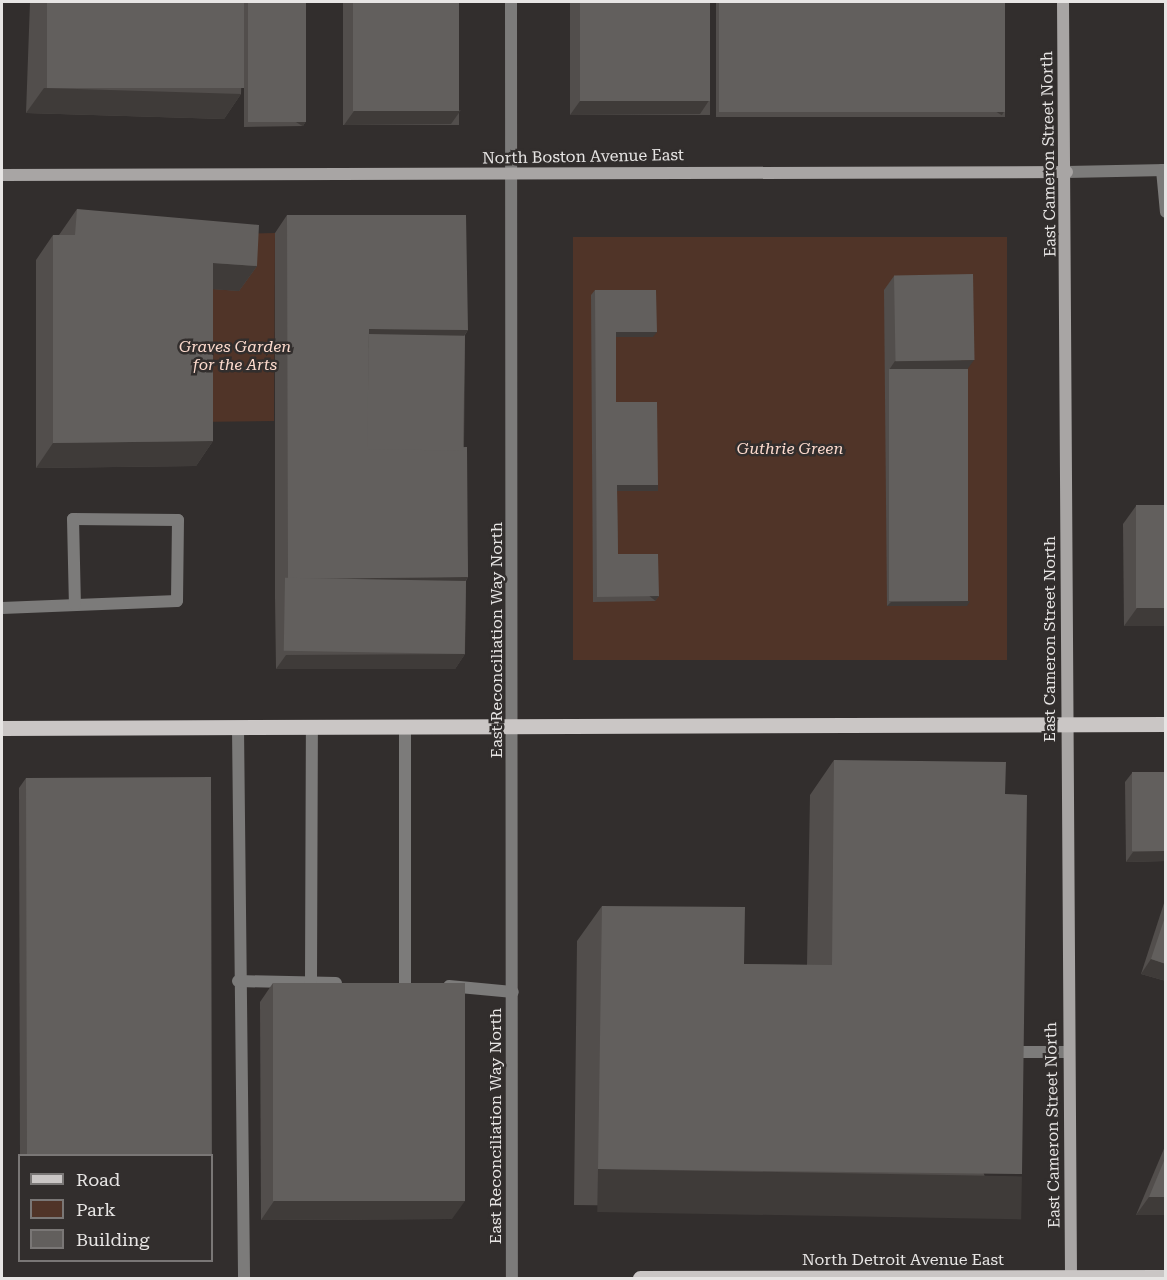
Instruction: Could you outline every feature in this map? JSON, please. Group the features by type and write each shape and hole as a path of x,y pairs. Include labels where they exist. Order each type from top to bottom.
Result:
{"main road":[{"path":"2,728 1166,724"},
{"name":"North Detroit Avenue East","path":"640,1278 1166,1277"}],"street":[{"name":"East Reconciliation Way North","path":"511,2 512,1278"},
{"name":"East Cameron Street North","path":"1063,2 1067,172 1066,724 1071,1277"},
{"name":"North Boston Avenue East","path":"2,175 512,175 1164,170"},
{"path":"1164,170 1166,212"},
{"path":"2,608 177,602 178,519 73,519 75,605"},
{"path":"238,728 238,981 244,1278"},
{"path":"311,983 312,728"},
{"path":"405,728 405,985"},
{"path":"238,981 346,984"},
{"path":"440,986 513,992"},
{"path":"1009,1052 1069,1052"}],"green space":[{"name":"Graves Garden for the Arts","path":"275,233 274,421 196,422 195,288 241,234"},
{"name":"Guthrie Green","path":"573,237 1007,237 1007,660 573,660"}],"building":[{"path":"47,2 244,2 244,88 47,88"},
{"path":"248,2 306,2 306,122 248,122"},
{"path":"353,2 459,2 459,111 353,111"},
{"path":"580,2 710,2 710,101 580,101"},
{"path":"719,2 1005,2 1005,112 719,112"},
{"path":"77,209 259,225 257,266 213,263 213,441 53,443 53,235 75,235"},
{"path":"287,215 466,215 468,330 369,329 368,449 467,447 468,577 288,579"},
{"path":"973,274 975,360 896,361 894,275"},
{"path":"595,290 656,290 657,332 616,332 616,402 657,402 658,485 617,485 618,554 658,554 659,596 597,597"},
{"path":"369,334 465,336 463,451 367,449"},
{"path":"889,369 968,369 968,601 889,601"},
{"path":"1136,505 1166,505 1166,608 1136,608"},
{"path":"285,578 466,581 465,654 284,651"},
{"path":"834,760 1006,762 1005,794 1027,795 1022,1174 598,1169 602,906 745,907 744,964 832,965"},
{"path":"1132,772 1166,772 1166,851 1132,851"},
{"path":"211,777 212,1154 27,1154 26,778"},
{"path":"1166,914 1166,964 1151,959"},
{"path":"273,983 465,983 465,1201 273,1201"},
{"path":"1166,1156 1166,1197 1149,1197"}]}
